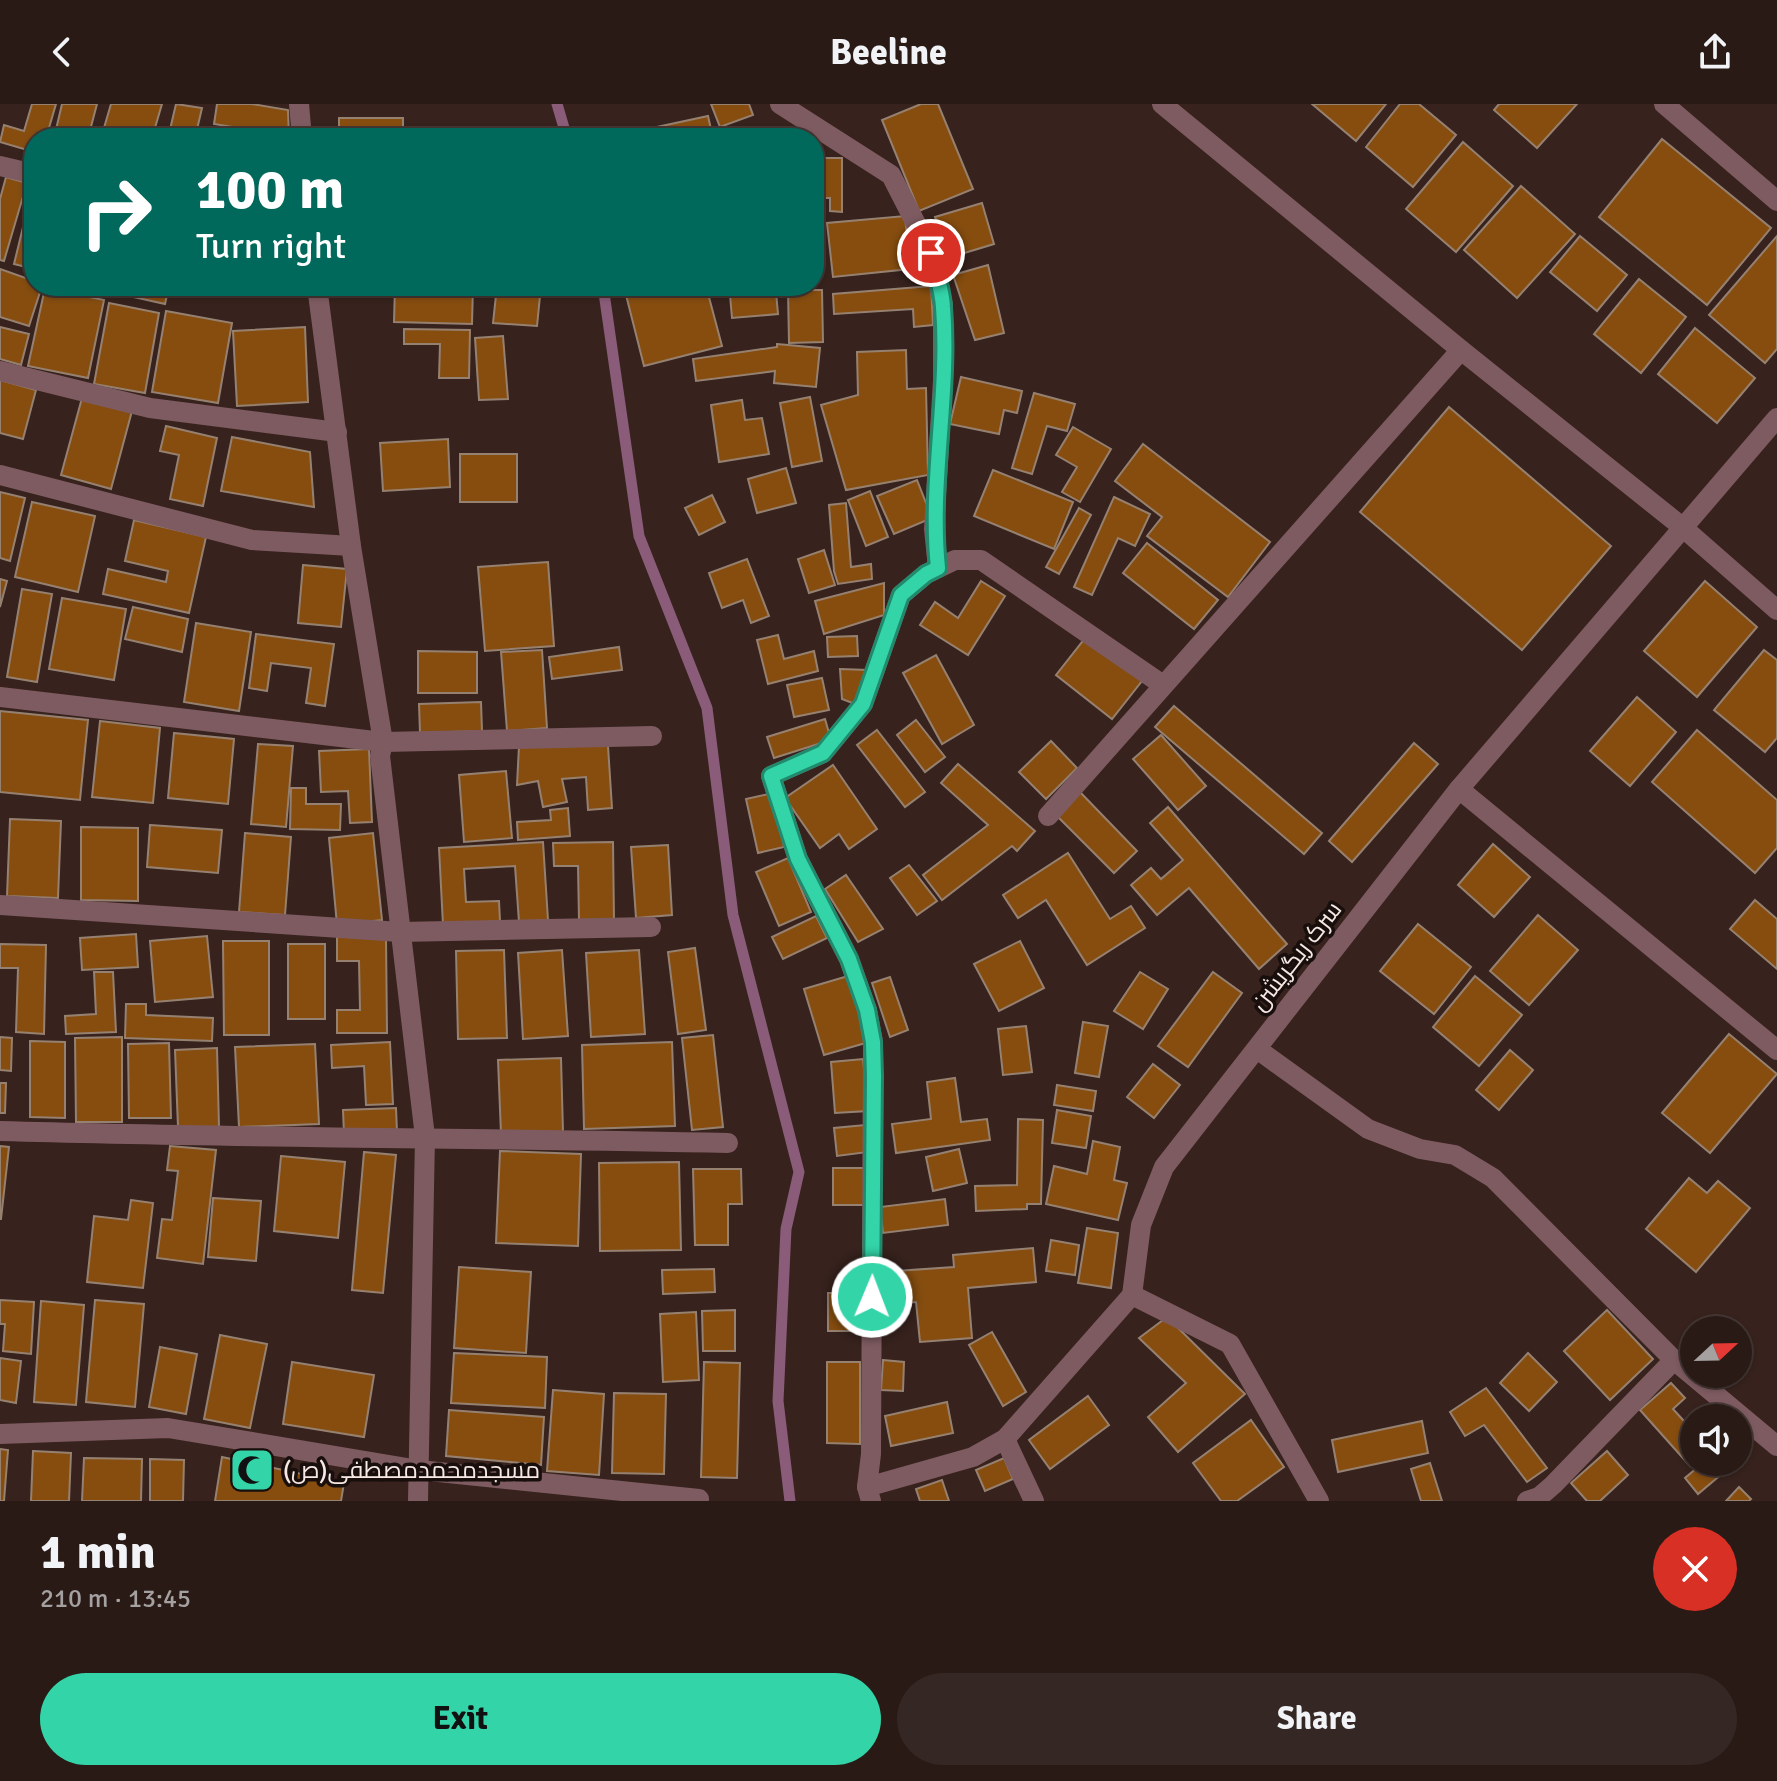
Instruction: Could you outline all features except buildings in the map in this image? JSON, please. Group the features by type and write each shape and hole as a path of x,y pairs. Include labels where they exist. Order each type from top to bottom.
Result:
{"street":[{"path":"299,104 301,128"},
{"path":"780,104 818,128"},
{"path":"1162,104 1681,526 1777,610"},
{"path":"1664,104 1777,201"},
{"path":"824,132 891,175 931,253 943,305 943,380 934,529 938,568"},
{"path":"0,166 24,172"},
{"path":"318,296 351,546 383,742 380,756 425,1137 418,1501"},
{"path":"1048,816 1461,350"},
{"path":"0,371 150,408 337,432"},
{"name":"سرک ریگریشن","path":"1132,1295 1141,1225 1164,1167 1459,789 1681,526 1777,418"},
{"path":"0,475 252,540 351,546"},
{"path":"1163,685 981,560 955,560 926,574 901,595 863,704 823,753 771,776 798,859 849,959 867,1010 873,1042 869,1494 973,1457 1005,1439 1132,1295 1230,1344 1319,1501"},
{"path":"0,697 383,742 652,736"},
{"path":"1459,789 1777,1050"},
{"path":"0,905 400,932 651,927"},
{"path":"1257,1049 1368,1129 1420,1149 1455,1155 1493,1178 1674,1360 1777,1446"},
{"path":"0,1131 239,1138 425,1137 728,1143"},
{"path":"1527,1501 1559,1493 1674,1360"},
{"path":"0,1434 168,1428 419,1470 699,1499"},
{"path":"1005,1439 1034,1501"}],"waterway":[{"path":"557,104 564,128"},
{"path":"604,296 639,536 707,708 733,915 799,1172 786,1229 778,1401 790,1501"}],"place":[{"name":"مسجدمحمدمصطفی(ص)","path":"252,1470"}],"route":[{"path":"872,1297 874,1076 873,1042 867,1010 849,959 798,859 771,776 823,753 863,704 901,595 938,568 934,529 943,380 943,305 931,253"}]}
